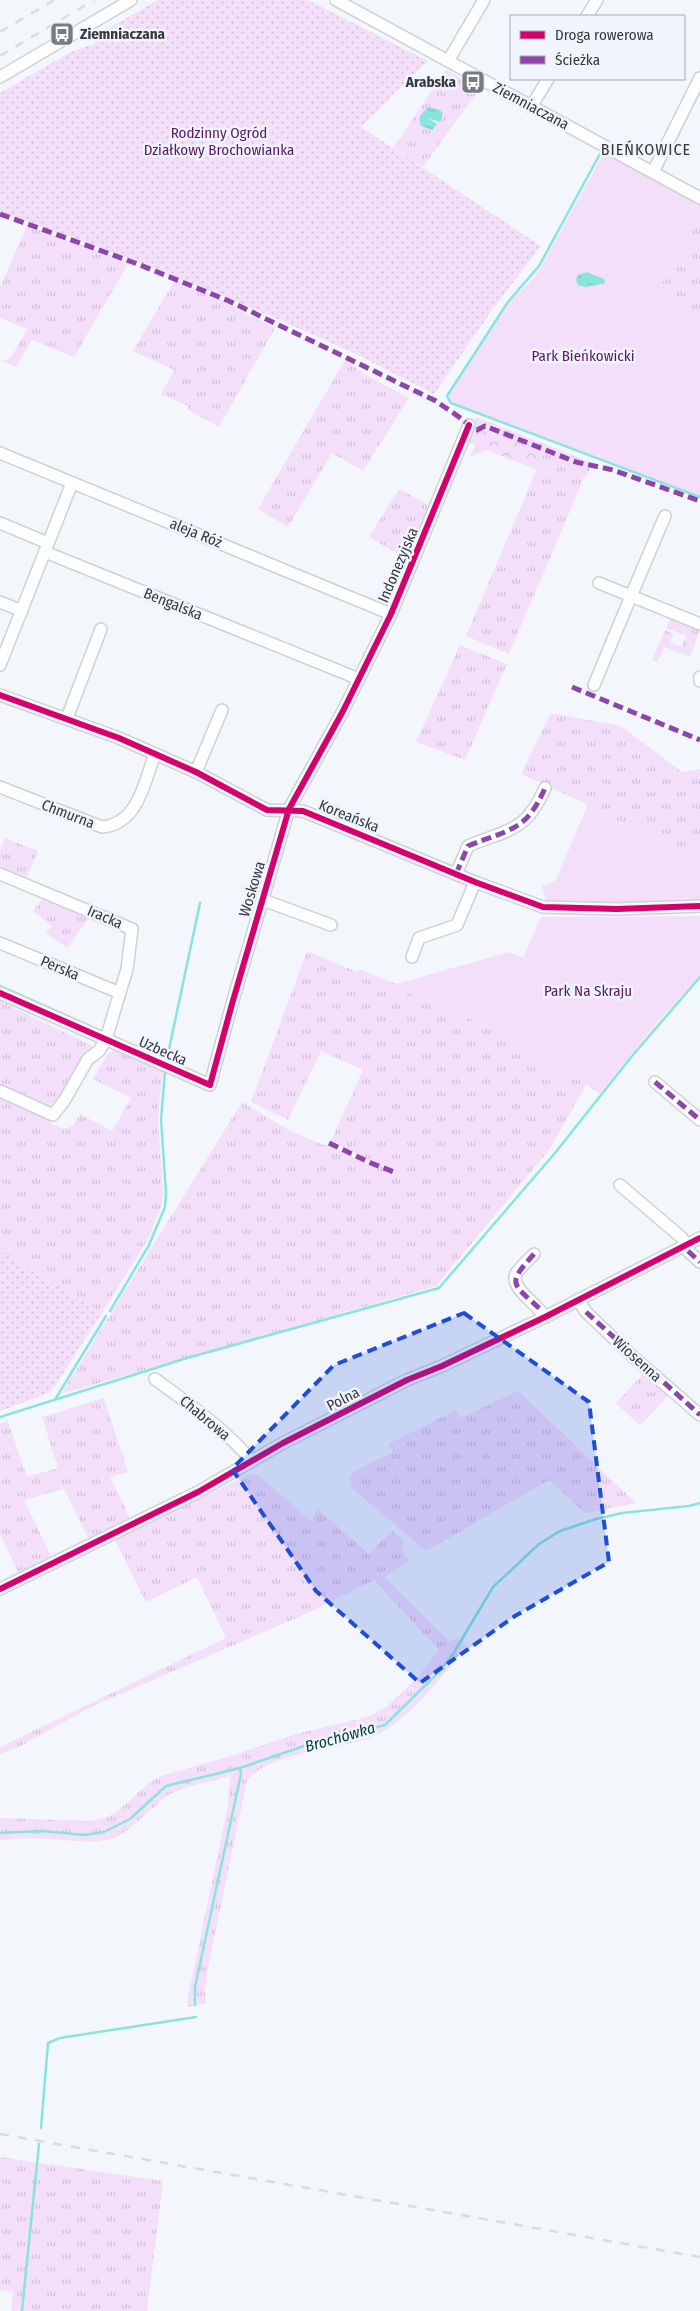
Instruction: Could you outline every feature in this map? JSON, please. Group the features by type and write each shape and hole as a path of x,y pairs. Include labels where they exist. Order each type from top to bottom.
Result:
{"street":[{"path":"0,77 131,0"},
{"name":"Ziemniaczana","path":"336,0 700,198"},
{"path":"448,62 484,0"},
{"path":"588,15 597,0"},
{"path":"653,172 700,78"},
{"path":"531,107 547,80"},
{"name":"Indonezyjska","path":"343,711 391,614 469,425"},
{"name":"aleja Róż","path":"0,454 391,614"},
{"path":"0,665 72,483"},
{"path":"594,685 665,516"},
{"name":"Bengalska","path":"0,524 46,548 302,657 359,679"},
{"path":"598,583 700,624"},
{"path":"0,602 22,611"},
{"path":"67,718 101,628"},
{"name":"Koreańska","path":"0,695 67,718 155,754 196,772 260,807 273,810 289,809 303,811 475,882 543,907 617,909 700,906"},
{"path":"196,772 222,710"},
{"name":"Woskowa","path":"210,1085 289,809 343,711"},
{"name":"Chmurna","path":"0,787 102,827 113,826 124,820 133,810 155,754"},
{"path":"456,874 468,846 514,829 522,823 537,806 545,788"},
{"name":"Iracka","path":"0,874 132,928 127,970 106,1040"},
{"path":"412,957 419,938 457,925 475,882"},
{"path":"263,900 330,924"},
{"name":"Perska","path":"0,943 120,993"},
{"name":"Uzbecka","path":"0,993 210,1085"},
{"path":"0,1091 52,1115 64,1101 88,1059 99,1051 106,1040"},
{"path":"655,1082 700,1120"},
{"path":"620,1185 682,1238 688,1250 700,1262"},
{"name":"Polna","path":"0,1589 198,1492 252,1461 407,1380 442,1366 545,1317 700,1238"},
{"path":"534,1254 516,1274 516,1286 541,1310 545,1317"},
{"name":"Wiosenna","path":"578,1300 586,1312 624,1348 700,1415"},
{"name":"Chabrowa","path":"155,1378 205,1416 252,1461"}],"highlighted area":[{"path":"464,1313 589,1402 609,1562 515,1616 420,1683 316,1591 232,1469 334,1365"}],"green space":[{"name":"Rodzinny Ogród Działkowy Brochowianka","path":"158,0 308,0 428,61 361,127 541,246 495,306 434,394 352,352 247,306 126,257 0,212 0,93 73,51 94,44 111,27"},
{"path":"446,70 480,88 423,167 393,148"},
{"name":"Park Bieńkowicki","path":"604,153 700,205 700,218 654,297 700,324 700,496 452,402 449,394 513,298 535,277"},
{"path":"700,218 700,324 654,297"},
{"path":"27,226 129,262 74,357 32,340 16,367 2,361 11,358 27,329 0,318 0,288"},
{"path":"175,280 229,303 242,312 275,328 219,427 187,409 188,406 161,394 174,370 133,351"},
{"path":"345,360 366,375 409,398 363,471 332,453 288,527 258,509"},
{"path":"476,417 547,445 537,470 487,450 470,457 475,445 469,442 468,436"},
{"path":"547,445 589,462 592,466 581,485 509,654 466,636"},
{"path":"399,489 426,504 430,513 409,560 369,537"},
{"path":"670,618 700,630 690,657 665,647 657,662 652,660 665,630 673,634 670,642 681,647 686,636 666,628"},
{"path":"460,645 507,664 465,760 416,742"},
{"path":"551,713 621,726 682,772 700,769 700,855 586,809 586,804 521,774"},
{"path":"586,809 700,855 700,903 692,903 690,898 656,901 647,905 551,904 546,901 542,886 556,880"},
{"path":"5,838 38,851 27,877 0,866 0,851"},
{"path":"42,899 89,918 67,948 46,933 52,926 33,911"},
{"name":"Park Na Skraju","path":"700,916 700,975 652,1029 599,1094 566,1070 549,1081 539,1077 538,1062 512,1043 502,1032 394,987 396,984 509,952 523,958 541,917"},
{"path":"307,951 357,972 359,969 396,984 394,987 502,1032 512,1043 538,1062 549,1081 566,1070 586,1085 549,1150 436,1286 61,1394 242,1102 289,1130 323,1145 328,1145 369,1165 371,1162 331,1141 363,1070 321,1051 288,1120 251,1102"},
{"path":"0,1001 93,1046 60,1100 47,1107 0,1086"},
{"path":"117,1049 163,1065 158,1116 163,1194 162,1204 148,1239 102,1313 0,1251 0,1093 47,1115 50,1123 64,1129 73,1126 80,1114 112,1131 131,1098 93,1079 108,1053"},
{"path":"0,1251 102,1313 51,1392 0,1411"},
{"path":"646,1371 670,1394 640,1426 616,1403"},
{"path":"518,1391 636,1503 585,1513 549,1480 426,1551 352,1488 350,1477 355,1471 393,1452 388,1444 456,1410 461,1418"},
{"path":"104,1398 128,1472 110,1477 130,1518 88,1538 64,1489 24,1500 51,1556 18,1572 0,1534 0,1423 8,1421 27,1477 58,1468 42,1417"},
{"path":"250,1474 258,1475 311,1521 317,1509 369,1554 392,1531 403,1541 401,1552 411,1560 384,1577 450,1642 457,1638 466,1646 423,1698 397,1722 383,1731 355,1742 288,1757 259,1770 247,1780 208,1968 205,1989 206,2003 188,2007 187,2002 228,1805 230,1776 187,1787 168,1795 129,1829 115,1838 94,1842 30,1838 0,1840 0,1818 90,1821 105,1818 118,1811 149,1783 161,1776 228,1757 296,1734 368,1717 386,1707 416,1679 439,1650 374,1580 310,1612 93,1706 17,1748 0,1754 0,1747 226,1638 197,1577 146,1602 115,1540"},
{"path":"0,2157 163,2181 147,2311 11,2311 13,2292 0,2290"}],"water":[{"path":"429,107 440,110 443,114 440,122 428,118 437,124 432,130 421,126 420,123 421,115"},
{"path":"587,272 604,279 605,283 586,287 578,285 576,280 578,275"}],"waterway":[{"path":"601,152 539,266 508,302 447,396 451,403 700,497"},
{"path":"168,1054 200,903"},
{"path":"0,1417 187,1358 439,1288 555,1153 632,1056 700,977"},
{"path":"0,986 92,1027"},
{"path":"110,1311 149,1245 165,1207 166,1193 161,1119 165,1071"},
{"path":"56,1398 106,1316"},
{"name":"Brochówka","path":"0,1833 41,1831 85,1835 104,1832 130,1819 166,1786 240,1768 307,1745 385,1725 440,1671 453,1654 493,1587 539,1544 560,1531 596,1519 622,1513 689,1506 700,1503"},
{"path":"195,2005 195,1987 241,1774 240,1768"},
{"path":"41,2128 48,2043 60,2038 196,2017"},
{"path":"22,2311 39,2144"}],"railway":[{"path":"0,32 54,0"},
{"path":"0,56 94,0"},
{"path":"0,2134 700,2257"}],"marked path":[{"path":"0,214 135,263 229,301 436,401 472,429 477,430 485,426 576,462 613,470 700,501"},
{"path":"572,687 700,740"},
{"path":"456,874 468,846 505,832 523,821 531,813 545,788"},
{"path":"655,1082 700,1120"},
{"path":"329,1143 394,1172"},
{"path":"688,1251 700,1262"},
{"path":"534,1254 519,1272 516,1284 541,1310"},
{"path":"586,1312 700,1415"}],"cycle path":[{"path":"0,993 210,1085 289,809 343,711 391,614 469,425"},
{"path":"0,695 119,738 196,772 267,810 303,811 475,882 543,907 617,909 700,906"},
{"path":"0,1589 198,1492 283,1443 407,1380 442,1366 545,1317 700,1238"}],"place":[{"name":"Ziemniaczana","path":"62,34"},
{"name":"Arabska","path":"473,82"}],"district":[{"name":"BIEŃKOWICE","path":"646,149"}]}
